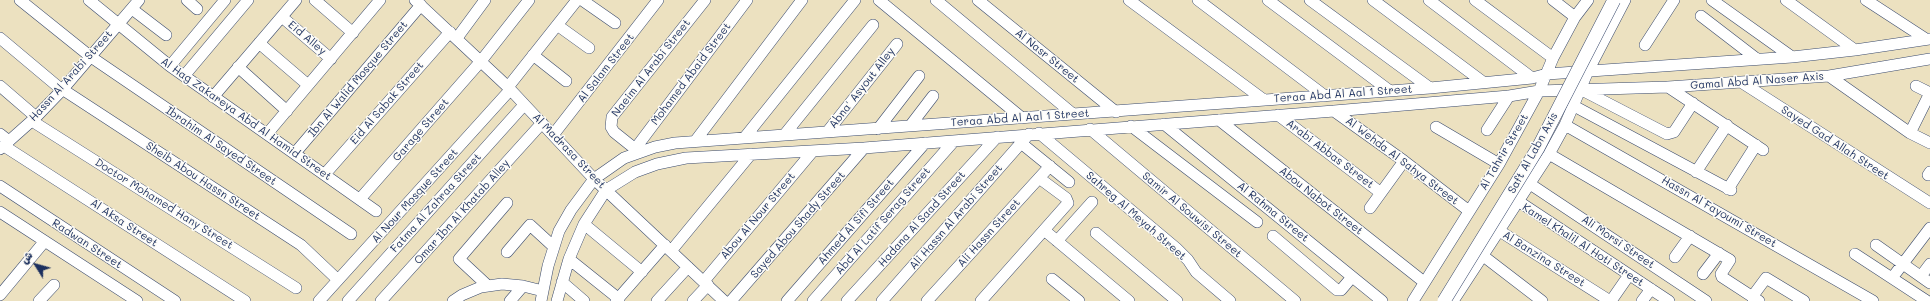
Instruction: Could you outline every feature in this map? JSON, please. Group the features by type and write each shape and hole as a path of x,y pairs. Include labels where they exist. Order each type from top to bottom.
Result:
{"main road":[{"name":"Saft Al Labn Axis","path":"1437,301 1486,225 1532,145 1606,0"},
{"name":"Saft Al Labn Axis","path":"1454,300 1538,148 1614,0"}],"street":[{"name":"Ibrahim Al Sayed Street","path":"20,0 91,57 350,234"},
{"name":"Al Hag Zakareya Abd Al Hamid Street","path":"89,0 170,66 376,211"},
{"path":"186,0 197,9"},
{"path":"170,66 225,0"},
{"path":"184,76 248,0"},
{"path":"213,97 296,0"},
{"path":"315,0 354,33"},
{"path":"267,134 354,33 380,0"},
{"name":"Ibn Al Walid Mosque Street","path":"295,153 420,5 433,0"},
{"name":"Eid Al Sabak Street","path":"325,174 485,0"},
{"name":"Garage Street","path":"360,199 481,61 529,0"},
{"name":"Al Nour Mosque Street","path":"319,301 509,89 533,55 577,0"},
{"path":"582,0 614,23"},
{"name":"Al Salam Street","path":"553,135 658,0"},
{"name":"Naeim Al Arabi Street","path":"637,151 614,132 611,127 612,118 705,0"},
{"name":"Mohamed Abaid Street","path":"637,151 747,0"},
{"path":"696,140 802,0"},
{"path":"745,137 855,0"},
{"path":"880,0 1022,118"},
{"path":"936,0 1073,114"},
{"name":"Al Nasr Street","path":"978,0 1116,112"},
{"path":"1129,0 1264,100"},
{"path":"1198,0 1325,96"},
{"path":"1268,0 1390,91"},
{"path":"1310,0 1430,88"},
{"path":"1373,0 1483,82"},
{"path":"1429,0 1532,78"},
{"path":"1475,0 1553,58"},
{"path":"1553,0 1575,17"},
{"name":"Al Tahrir Street","path":"1413,301 1499,164 1539,91 1553,58 1575,17 1588,0"},
{"path":"1454,300 1498,230 1550,154 1582,90 1588,71 1625,0"},
{"path":"1645,45 1674,0"},
{"path":"1712,0 1792,57"},
{"path":"1786,0 1856,50"},
{"path":"1866,0 1928,39"},
{"name":"Hassn Al Arabi Street","path":"4,145 34,119 62,90 118,25 133,4"},
{"path":"133,4 166,35"},
{"name":"Al Madrasa Street","path":"420,5 481,61 594,179 724,301"},
{"path":"1701,16 1757,60"},
{"name":"Eid Alley","path":"282,17 331,59"},
{"path":"557,25 589,48"},
{"path":"785,134 873,25"},
{"name":"Sheib Abou Hassn Street","path":"0,38 62,90 301,245 338,280"},
{"name":"Gamal Abd Al Naser Axis","path":"1588,71 1792,57 1856,50 1928,39"},
{"path":"259,43 308,86"},
{"name":"Abna' Asyout Alley","path":"828,132 897,44"},
{"path":"533,55 566,81"},
{"name":"Gamal Abd Al Naser Axis","path":"1582,90 1668,87 1829,76 1930,59"},
{"path":"238,68 287,111"},
{"name":"Teraa Abd Al Aal 1 Street","path":"542,296 559,231 571,210 594,179 624,158 637,151 655,147 696,140 1116,112 1430,88 1532,78 1547,74 1588,71"},
{"path":"878,128 919,76"},
{"path":"1829,76 1910,133 1930,143"},
{"name":"Sayed Gad Allah Street","path":"1741,82 1930,203"},
{"name":"Doctor Mohamed Hany Street","path":"0,86 34,119 296,288"},
{"path":"1910,133 1930,93 1916,86"},
{"path":"1574,106 1729,189 1760,147 1668,87"},
{"path":"1582,90 1667,134 1674,132 1693,103"},
{"name":"Teraa Abd Al Aal 1 Street","path":"557,301 569,260 584,224 606,190 635,172 657,164 686,158 864,148 1102,128 1334,111 1509,96 1539,91 1582,90"},
{"path":"910,126 933,96"},
{"path":"1487,130 1509,96"},
{"path":"1246,101 1246,118"},
{"name":"Fatma Al Zahraa Street","path":"348,301 524,105"},
{"name":"Al Wehda Al Sahya Street","path":"1334,111 1404,161 1469,211"},
{"path":"1100,112 1102,128"},
{"name":"Arabi Abbas Street","path":"1278,115 1381,193"},
{"name":"Abou Nabot Street","path":"1219,120 1424,282"},
{"name":"Omar Ibn Al Khatab Alley","path":"381,301 542,123"},
{"name":"Al Rahma Street","path":"1164,124 1382,301"},
{"name":"Hassn Al Fayoumi Street","path":"1565,125 1873,301"},
{"path":"1696,172 1727,125"},
{"path":"1131,126 1257,222"},
{"path":"1436,127 1499,164"},
{"name":"Samir Al Souwisi Street","path":"1090,129 1295,301"},
{"name":"Al Aksa Street","path":"0,134 4,145 245,301"},
{"name":"Ali Hassn Al Arabi Street","path":"882,301 1021,143 1034,134"},
{"name":"Sahreg Al Meyah Street","path":"1034,134 1182,253 1196,272 1230,301"},
{"name":"Hadana Al Saad Street","path":"847,301 997,137"},
{"name":"Abd Al Latif Serag Street","path":"813,301 954,141"},
{"name":"Ahmed Al Sifi Street","path":"787,301 925,143"},
{"path":"1021,143 1069,182"},
{"name":"Sayed Abou Shady Street","path":"731,301 864,148"},
{"name":"Abou Al Nour Street","path":"706,283 813,151"},
{"path":"569,260 617,300 642,272 668,248 750,154"},
{"path":"1550,154 1731,261 1721,274 1722,277 1755,299 1766,278 1804,301"},
{"path":"1370,208 1404,161"},
{"name":"Ali Hassn Street","path":"927,301 1050,166"},
{"path":"981,301 1067,205 1068,201 1066,198 1039,178"},
{"name":"Ali Morsi Street","path":"1530,184 1706,301"},
{"name":"Radwan Street","path":"0,186 175,301"},
{"name":"Kamel Khalil Al Hoti Street","path":"1518,201 1669,301"},
{"path":"1057,241 1092,202"},
{"path":"488,286 459,259 507,203"},
{"path":"0,212 137,301"},
{"path":"584,224 642,272"},
{"path":"507,252 530,225 554,247"},
{"path":"1892,278 1930,228"},
{"path":"1044,230 1129,301"},
{"name":"Al Banzina Street","path":"1498,230 1610,301"},
{"path":"1096,233 1177,301"},
{"path":"1273,236 1338,290 1341,290 1352,277"},
{"path":"1675,257 1690,236"},
{"path":"0,295 44,242"},
{"path":"1876,245 1930,283"},
{"path":"1703,274 1719,253"},
{"path":"1855,254 1927,301"},
{"path":"1482,255 1542,301"},
{"path":"1921,276 1930,264"},
{"path":"656,301 688,267"},
{"path":"1610,301 1629,275"},
{"path":"1052,279 1079,301"},
{"path":"562,282 584,301"},
{"path":"693,301 706,283"},
{"path":"453,301 462,294 481,286 502,284 523,286 542,296"},
{"path":"39,301 54,285"},
{"path":"510,301 523,286"},
{"path":"1642,301 1651,289"}]}
